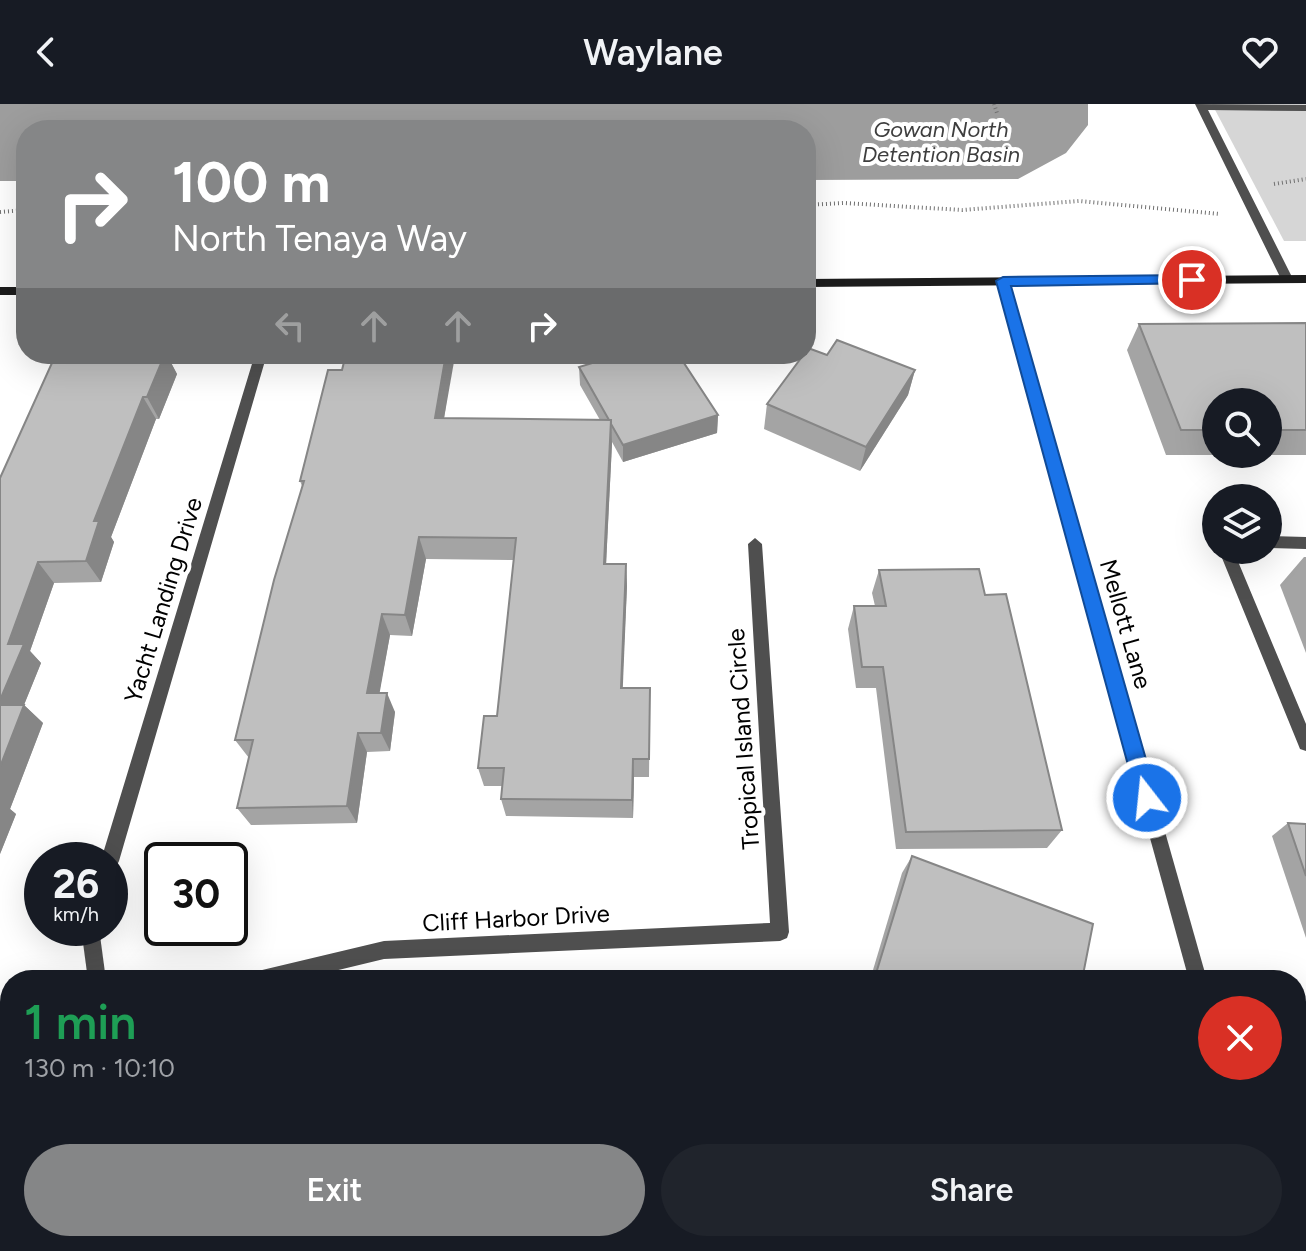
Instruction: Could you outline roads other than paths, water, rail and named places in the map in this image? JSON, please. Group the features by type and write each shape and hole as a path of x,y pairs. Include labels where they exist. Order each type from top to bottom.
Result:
{"main road":[{"path":"816,283 1306,279"}],"street":[{"path":"1287,279 1201,105 1306,108"},
{"name":"Mellott Lane","path":"1003,281 1195,970"},
{"name":"Yacht Landing Drive","path":"116,842 258,364"},
{"path":"1282,542 1306,543"},
{"name":"Tropical Island Circle","path":"755,544 780,932"},
{"path":"1231,564 1306,744"},
{"name":"Cliff Harbor Drive","path":"300,970 384,950 780,932"},
{"path":"92,946 96,970"}],"water":[{"name":"Gowan North Detention Basin","path":"0,104 1088,104 1088,125 1066,153 1018,179 816,180 816,120 16,120 16,181 0,181"}]}
